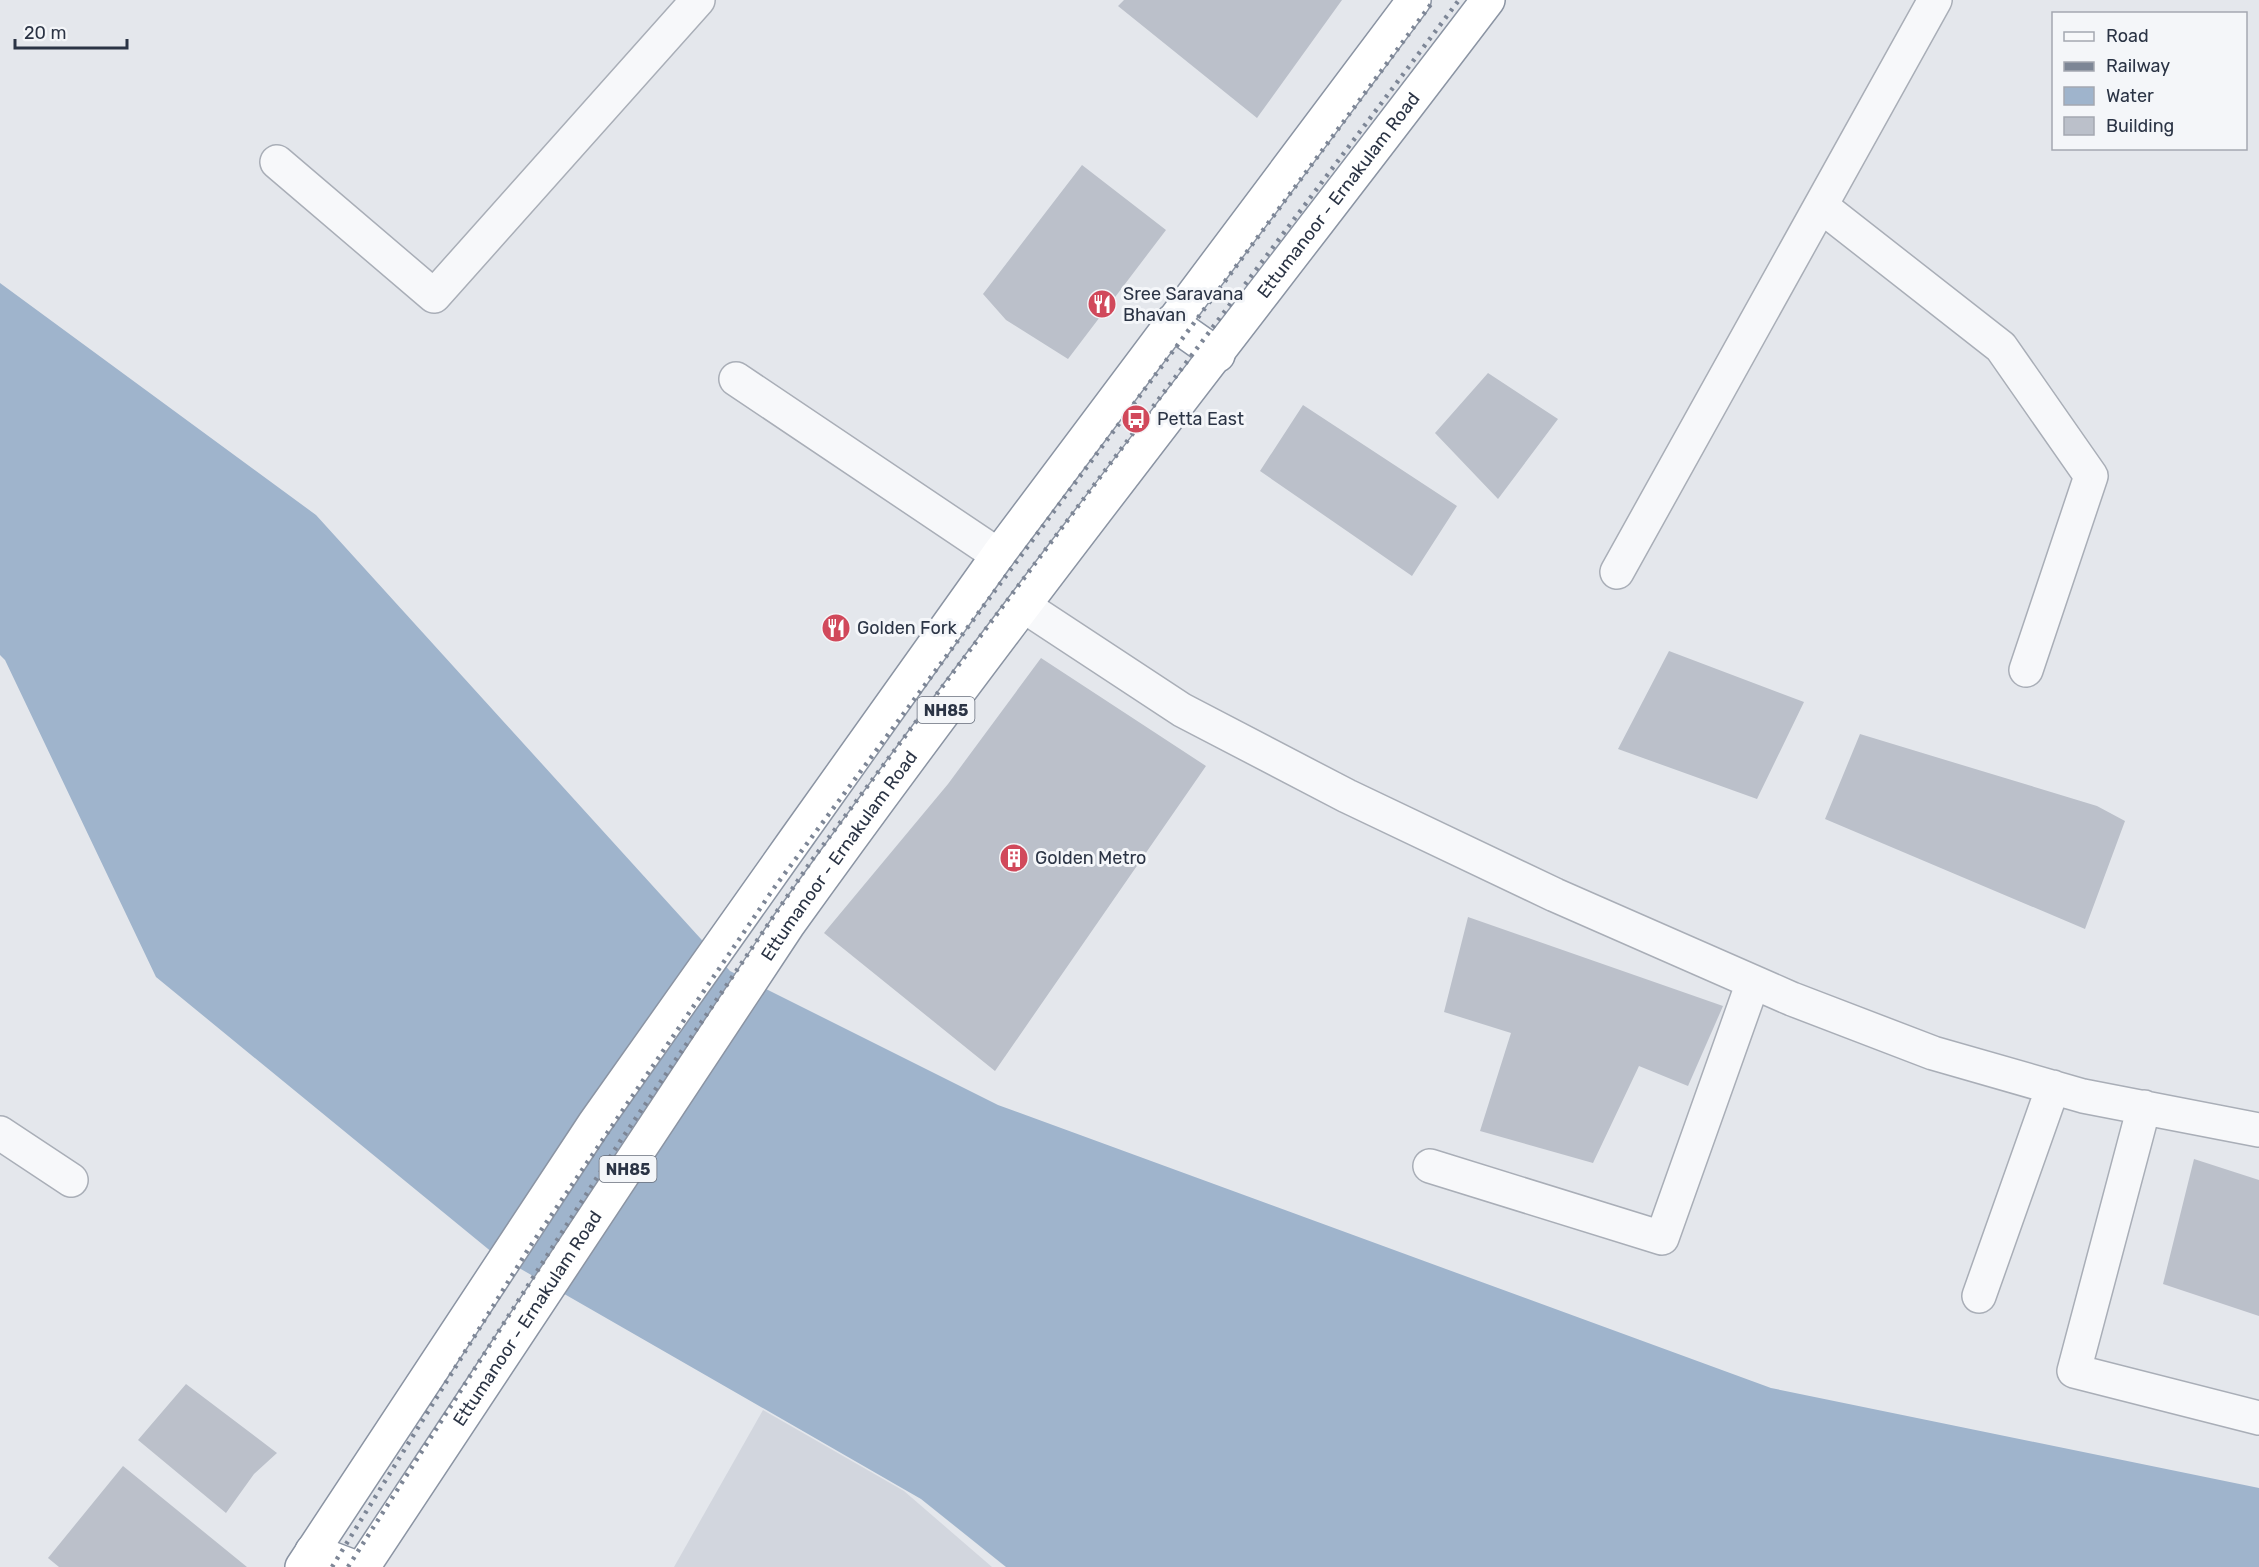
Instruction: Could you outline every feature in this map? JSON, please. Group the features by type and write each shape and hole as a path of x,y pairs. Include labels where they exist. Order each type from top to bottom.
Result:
{"highway":[{"path":"354,1567 307,1559 594,1124 998,555 1170,322 1414,0"},
{"name":"Ettumanoor - Ernakulam Road","path":"363,1567 788,925 1024,606 1488,0"},
{"path":"1170,322 1218,355"}],"street":[{"path":"277,162 434,296 698,0"},
{"path":"1617,572 1935,0"},
{"path":"1821,206 2001,347 2091,476 2026,670"},
{"path":"736,379 998,555"},
{"path":"1024,606 1182,710 1347,796 1555,895 1792,999 1933,1053 2053,1087 2259,1130"},
{"path":"1430,1167 1662,1238 1753,982"},
{"path":"1979,1296 2053,1087"},
{"path":"2144,1107 2074,1371 2259,1418"},
{"path":"0,1133 71,1180"}],"shaded area":[{"path":"763,1410 904,1491 992,1567 674,1567"}],"water":[{"path":"0,283 316,515 730,971 998,1105 1771,1388 2259,1488 2259,1567 1006,1567 921,1499 493,1253 156,977 5,660 0,655"}],"building":[{"path":"1124,0 1342,0 1257,118 1118,6"},
{"path":"1082,165 1166,230 1068,359 1006,320 983,294"},
{"path":"1488,373 1558,419 1498,499 1435,433"},
{"path":"1303,405 1457,506 1412,576 1260,471"},
{"path":"1669,651 1804,702 1757,799 1618,749"},
{"name":"Golden Metro","path":"1041,658 1206,766 995,1071 824,933 948,784"},
{"path":"1860,734 2097,806 2125,821 2085,929 1825,819"},
{"path":"1468,917 1723,1006 1688,1086 1639,1066 1593,1163 1480,1131 1511,1033 1444,1012"},
{"path":"2194,1159 2259,1180 2259,1316 2163,1284"},
{"path":"186,1384 277,1453 254,1474 226,1513 138,1440"},
{"path":"123,1466 247,1567 59,1567 48,1558"}],"railway":[{"path":"332,1567 529,1248 774,888 1434,0"},
{"path":"348,1567 621,1140 812,860 1459,0"}],"place":[{"name":"Sree Saravana Bhavan","path":"1102,304"},
{"name":"Petta East","path":"1136,419"},
{"name":"Golden Fork","path":"836,628"},
{"name":"Golden Metro","path":"1014,858"}]}
